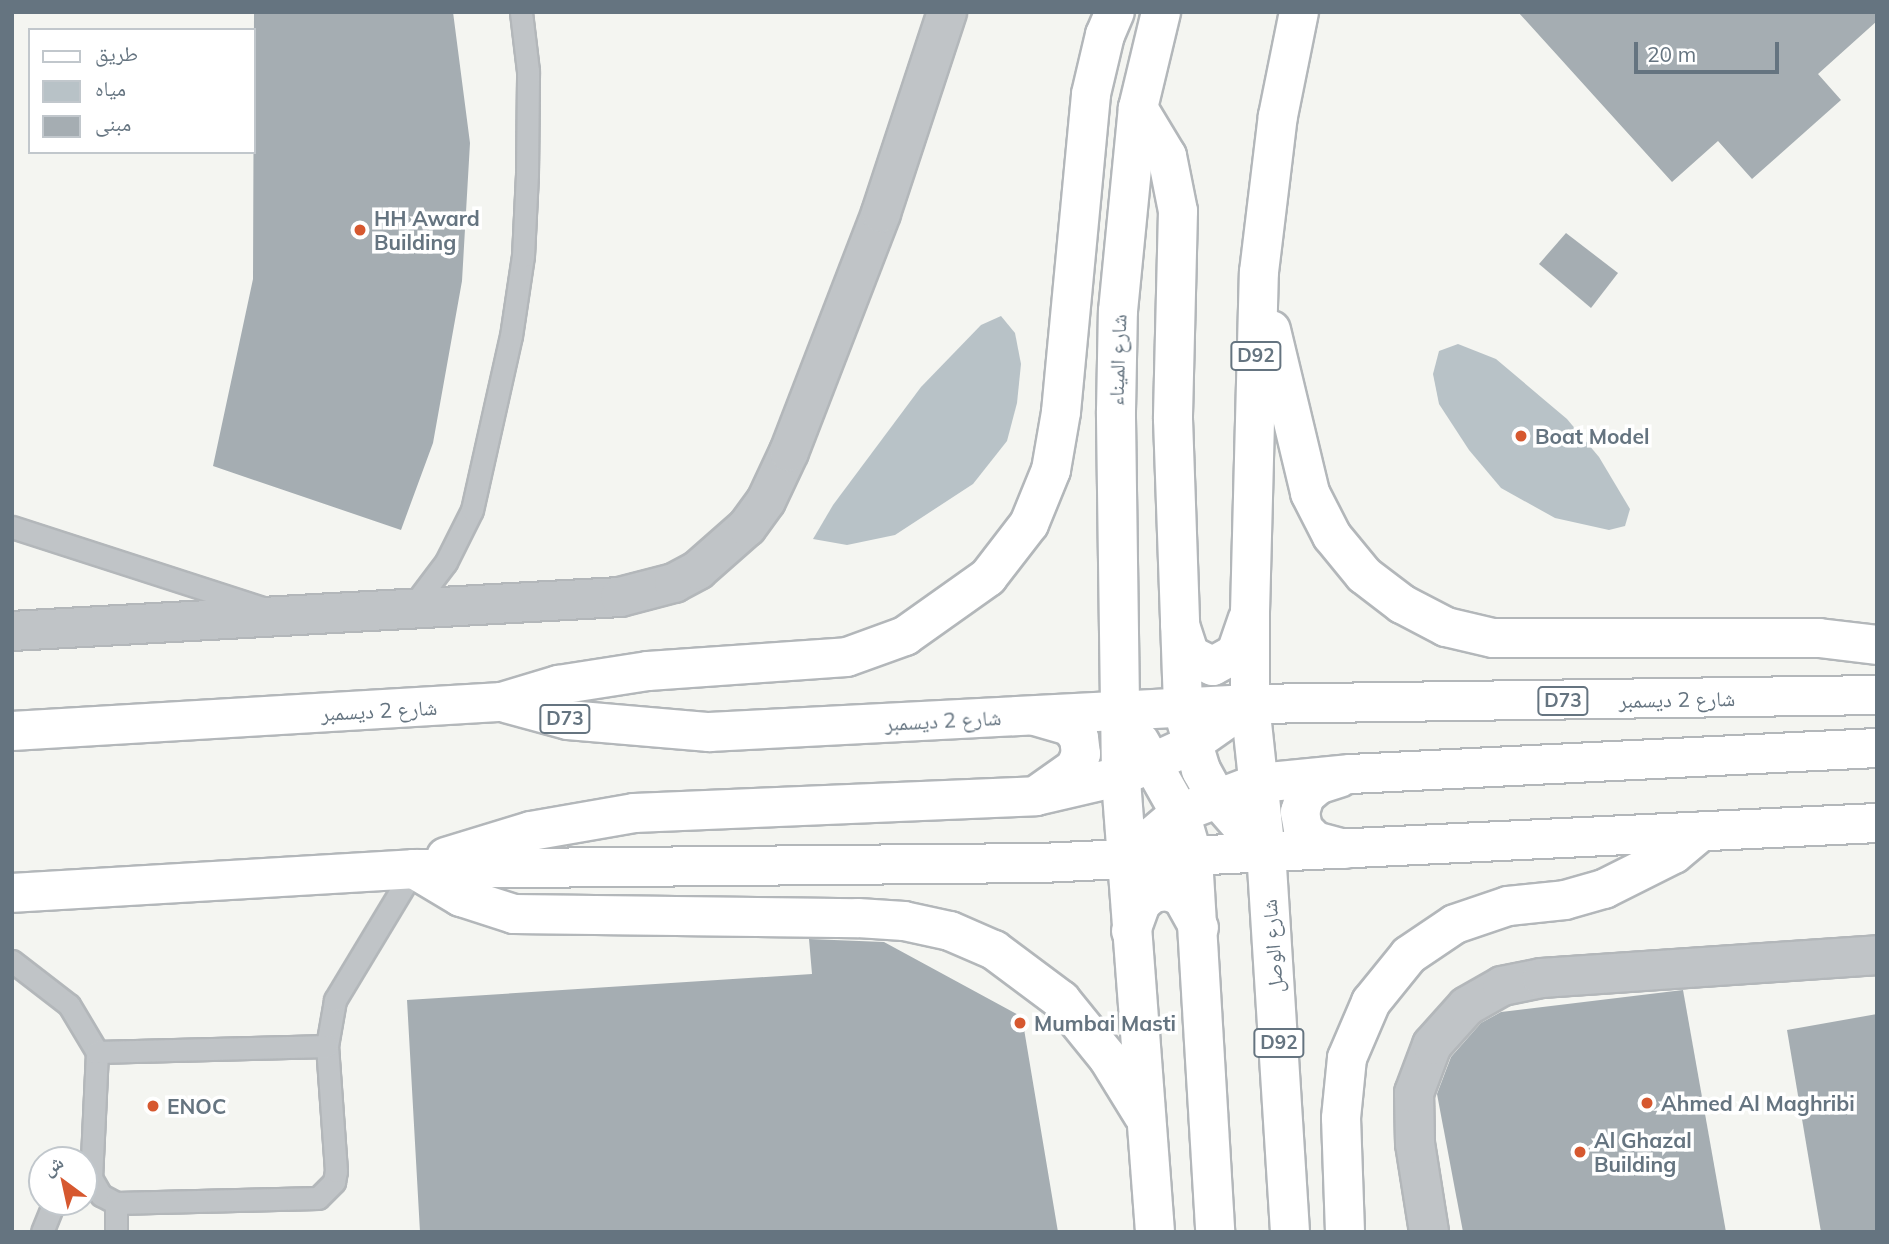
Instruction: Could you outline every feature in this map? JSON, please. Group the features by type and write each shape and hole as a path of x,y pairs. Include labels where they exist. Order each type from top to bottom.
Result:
{"main road":[{"path":"502,702 558,685 648,671 847,657 905,636 988,577 1029,524 1051,470 1061,412 1091,94 1104,35 1115,12"},
{"name":"شارع الميناء","path":"1119,711 1118,311 1138,108 1161,12"},
{"name":"D92","path":"1250,704 1259,272 1278,116 1299,12"},
{"path":"1138,108 1167,156 1178,211 1173,419 1178,616 1187,728 1216,797 1266,854"},
{"path":"1259,272 1310,493 1332,536 1364,575 1402,604 1446,627 1493,638 1819,638 1877,645"},
{"path":"1178,616 1190,655 1213,666 1236,653 1250,612"},
{"name":"شارع 2 ديسمبر","path":"12,731 502,702 568,720 709,732 1119,711 1187,728 1250,704 1877,695"},
{"name":"شارع الوصل","path":"1250,704 1266,854 1290,1232"},
{"path":"1119,711 1137,769 1126,859 1155,1232"},
{"path":"1031,715 1070,726 1079,738 1081,754 1075,768 1036,796"},
{"path":"414,869 531,831 634,813 1036,796 1137,769 1187,728"},
{"path":"1126,859 1180,813 1216,797 1259,783 1351,775 1877,748"},
{"path":"1137,769 1180,813 1193,857 1215,1232"},
{"path":"1351,775 1318,785 1305,796 1300,812 1303,829 1315,841 1356,851"},
{"path":"12,892 414,869 1126,859 1356,851 1877,823"},
{"path":"1345,1232 1341,1118 1347,1058 1371,1002 1409,955 1455,924 1508,906 1565,900 1604,889 1674,853 1701,831"},
{"path":"414,869 461,897 514,914 858,918 904,921 950,931 994,950 1061,1000 1108,1058 1147,1122"},
{"path":"1130,931 1141,902 1153,893 1168,891 1182,897 1199,928"}],"street":[{"path":"12,631 647,592 698,570 747,527 766,501 809,402 881,213 947,12"},
{"path":"1429,1232 1415,1144 1414,1093 1432,1045 1467,1006 1502,986 1542,978 1877,955"}],"lane":[{"path":"412,607 446,562 472,510 495,416 523,256 528,71 522,12"},
{"path":"12,527 279,613"},
{"path":"98,1191 116,1203 307,1201 327,1191 336,1171 327,1046 332,1011 345,978 414,869"},
{"path":"12,961 69,1005 97,1052 90,1146"},
{"path":"97,1052 327,1046"},
{"path":"116,1203 116,1232"}],"water":[{"path":"1001,316 1015,333 1021,364 1017,403 1007,441 973,484 895,535 847,545 813,539 833,505 921,387 981,325"},
{"path":"1458,344 1496,359 1567,419 1599,457 1630,509 1625,526 1609,530 1555,518 1501,488 1469,450 1439,404 1433,374 1439,351"}],"building":[{"name":"HH Award Building","path":"254,12 453,12 470,143 462,281 433,443 401,530 213,466 253,279 253,154 256,154"},
{"path":"1518,12 1877,12 1877,21 1818,74 1841,100 1752,179 1718,141 1672,182"},
{"path":"1566,233 1618,273 1591,308 1539,264"},
{"path":"809,939 884,942 1022,1017 1058,1232 420,1232 407,1000 812,974"},
{"name":"Al Ghazal Building","path":"1683,990 1726,1232 1463,1232 1437,1094 1451,1057 1481,1023 1501,1012"},
{"path":"1877,1014 1877,1232 1821,1232 1787,1030"}],"place":[{"name":"HH Award Building","path":"360,230"},
{"name":"Boat Model","path":"1521,436"},
{"name":"Mumbai Masti","path":"1020,1023"},
{"name":"Ahmed Al Maghribi","path":"1647,1103"},
{"name":"ENOC","path":"153,1106"},
{"name":"Al Ghazal Building","path":"1580,1152"}]}
